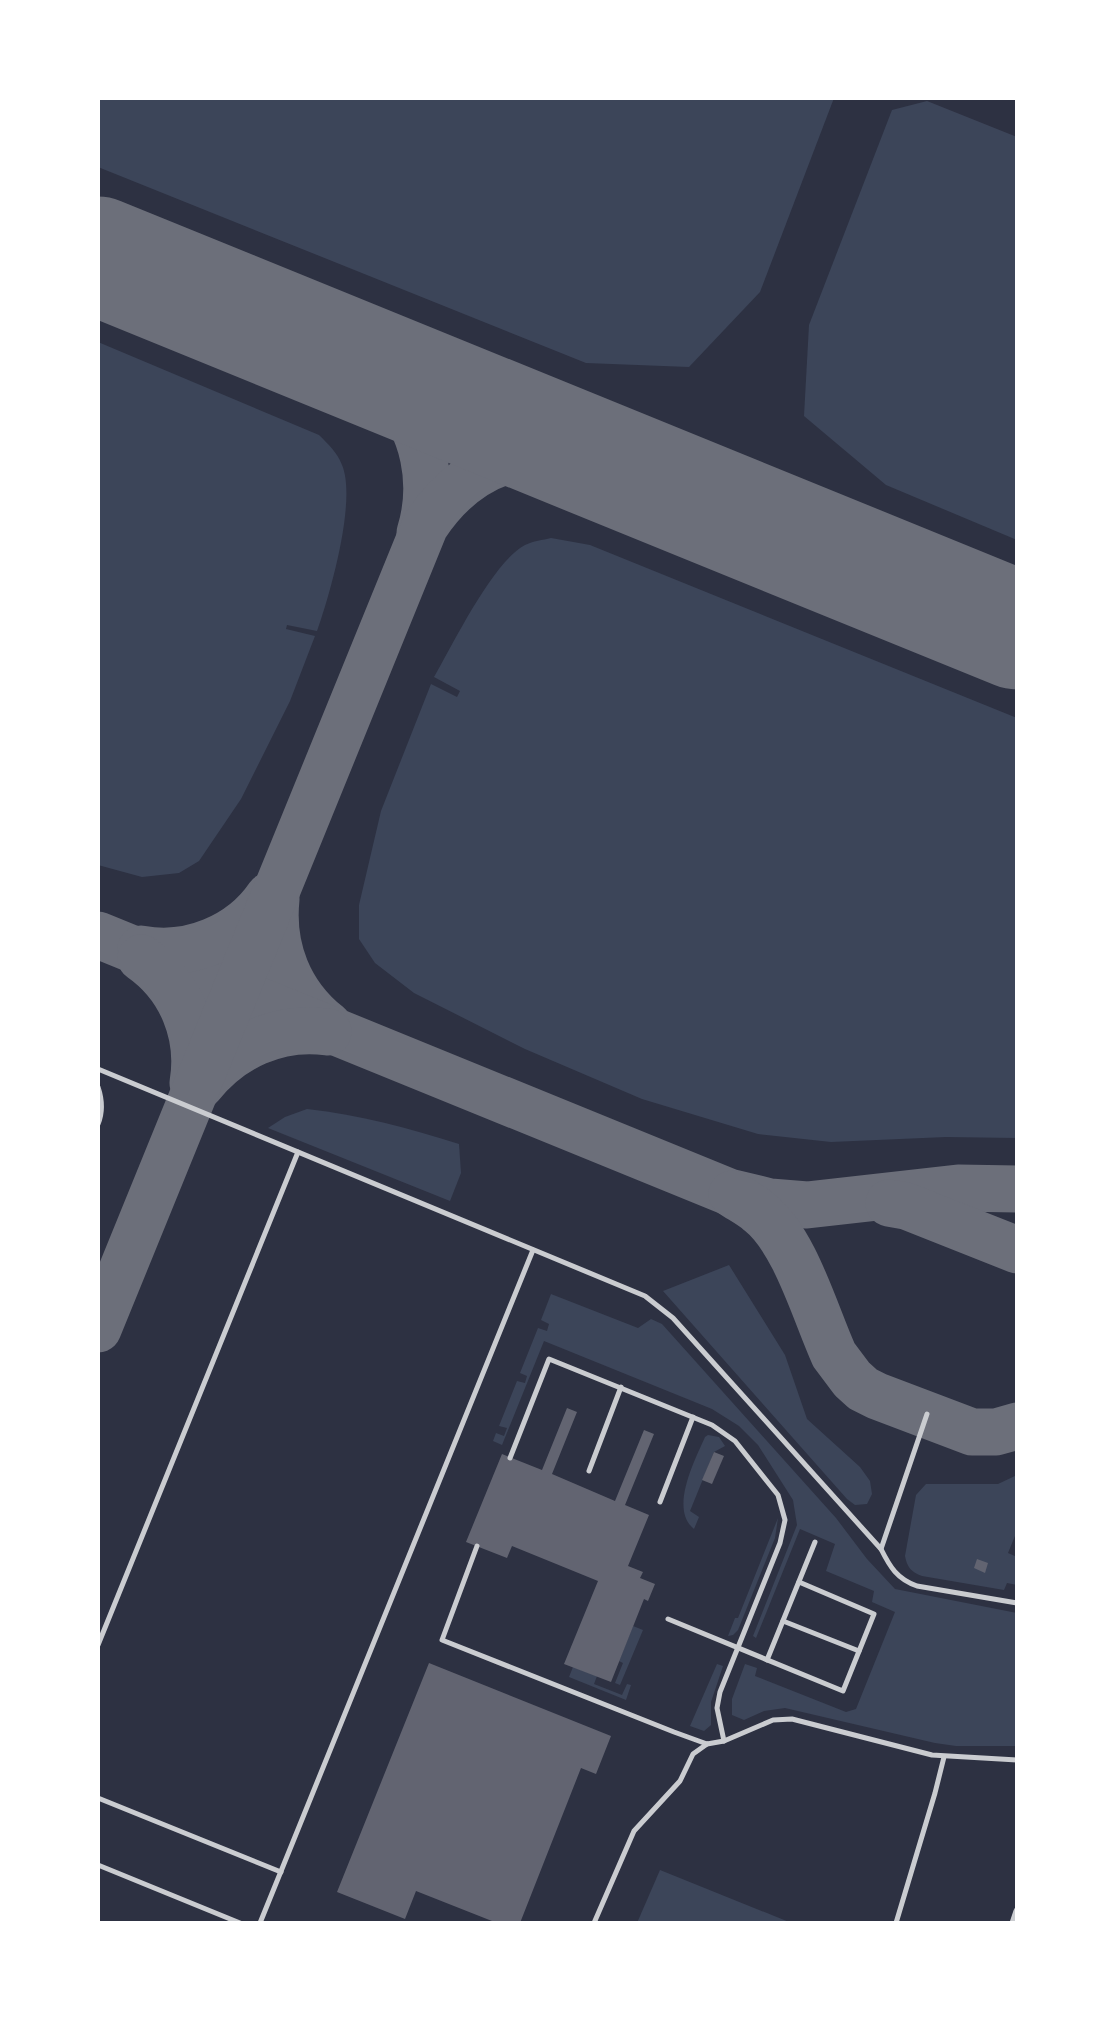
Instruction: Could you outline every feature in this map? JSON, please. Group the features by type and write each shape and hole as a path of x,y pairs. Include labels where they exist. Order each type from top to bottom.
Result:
{"street":[{"path":"1013,1923 1017,1911"}],"lane":[{"path":"98,1069 645,1296 662,1308 881,1549 891,1568 902,1580 917,1586 1017,1603"},
{"path":"98,1087 102,1097 98,1124"},
{"path":"98,1645 298,1152"},
{"path":"260,1923 533,1250"},
{"path":"510,1458 549,1359 712,1425 735,1441 778,1495 786,1520 780,1542 716,1708 724,1741"},
{"path":"589,1471 621,1387"},
{"path":"881,1549 927,1414"},
{"path":"660,1502 693,1416"},
{"path":"768,1660 815,1542"},
{"path":"477,1546 442,1640 707,1744"},
{"path":"668,1619 843,1691 874,1614 799,1582"},
{"path":"783,1620 859,1651"},
{"path":"594,1923 634,1831 680,1781 693,1754 707,1744 724,1741 773,1720 792,1719 944,1756 1017,1760"},
{"path":"896,1923 944,1756"},
{"path":"98,1798 281,1872"},
{"path":"98,1866 240,1923"}],"shaded area":[{"path":"98,98 834,98 760,292 689,367 586,363 98,167"},
{"path":"927,101 1017,137 1017,540 886,485 804,416 809,325 892,110"},
{"path":"98,342 319,435 338,456 346,481 340,548 317,631 287,625 286,629 315,636 290,701 241,799 199,861 179,873 142,877 98,865"},
{"path":"551,538 590,545 1017,718 1017,1138 946,1137 831,1142 758,1134 642,1099 525,1049 414,993 375,963 359,939 359,905 381,811 431,684 457,697 460,691 434,677 475,605 512,554 525,545"},
{"path":"307,1109 384,1123 459,1144 461,1173 450,1201 268,1128 285,1117"},
{"path":"729,1265 785,1355 807,1419 860,1467 870,1481 872,1494 867,1504 855,1505 847,1499 663,1291"},
{"path":"551,1294 638,1328 651,1319 662,1324 836,1518 867,1559 895,1589 1017,1613 1017,1746 956,1746 935,1743 785,1708 764,1711 744,1720 732,1715 732,1699 745,1664 757,1668 755,1676 846,1712 856,1709 895,1612 872,1602 874,1591 826,1571 835,1544 800,1529 756,1638 753,1636 797,1525 793,1500 758,1445 739,1426 712,1409 544,1341 502,1445 493,1441 496,1433 504,1436 507,1428 499,1426 517,1381 525,1383 527,1376 520,1373 538,1328 547,1331 549,1324 541,1320"},
{"path":"708,1435 719,1437 725,1446 714,1452 690,1511 699,1517 694,1529 687,1520 684,1497 691,1471"},
{"path":"1017,1475 1017,1531 1008,1553 1017,1557 1017,1585 1007,1583 1004,1590 922,1576 910,1569 905,1556 916,1495 926,1484 998,1484"},
{"path":"778,1518 775,1538 738,1630 728,1636 735,1618 738,1618"},
{"path":"633,1626 643,1630 620,1685 615,1683 623,1663 619,1661"},
{"path":"717,1664 723,1666 711,1702 711,1725 704,1731 690,1726"},
{"path":"573,1667 597,1676 594,1684 622,1695 627,1684 631,1685 626,1700 569,1677"},
{"path":"660,1870 789,1922 789,1923 637,1923"}],"building":[{"path":"567,1408 577,1412 552,1474 615,1501 644,1430 654,1434 625,1505 649,1515 628,1566 643,1572 640,1578 655,1584 648,1601 644,1599 611,1682 564,1664 598,1581 512,1546 507,1558 466,1542 502,1454 542,1470"},
{"path":"714,1452 724,1456 712,1484 702,1480"},
{"path":"977,1559 988,1563 985,1573 974,1568"},
{"path":"429,1663 611,1736 596,1774 581,1768 520,1923 497,1923 416,1891 405,1919 337,1892"}],"taxiway":[{"path":"340,354 388,390 411,421 424,457 426,476 427,495 420,533"},
{"path":"98,1329 425,526 462,485 505,461 554,454 608,463"},
{"path":"141,949 177,950 213,941 244,923 269,896"},
{"path":"276,899 277,935 286,969 303,999 328,1025"},
{"path":"98,935 729,1192 770,1202 807,1205 958,1188 1017,1189"},
{"path":"141,958 167,982 185,1013 194,1047 193,1083"},
{"path":"200,1086 226,1060 257,1042 291,1032 328,1032"},
{"path":"732,1194 759,1212 783,1240 803,1278 834,1355 863,1389 972,1432 996,1432 1017,1426"},
{"path":"889,1203 906,1206 1017,1250"}],"runway":[{"path":"98,256 1017,630"}]}
